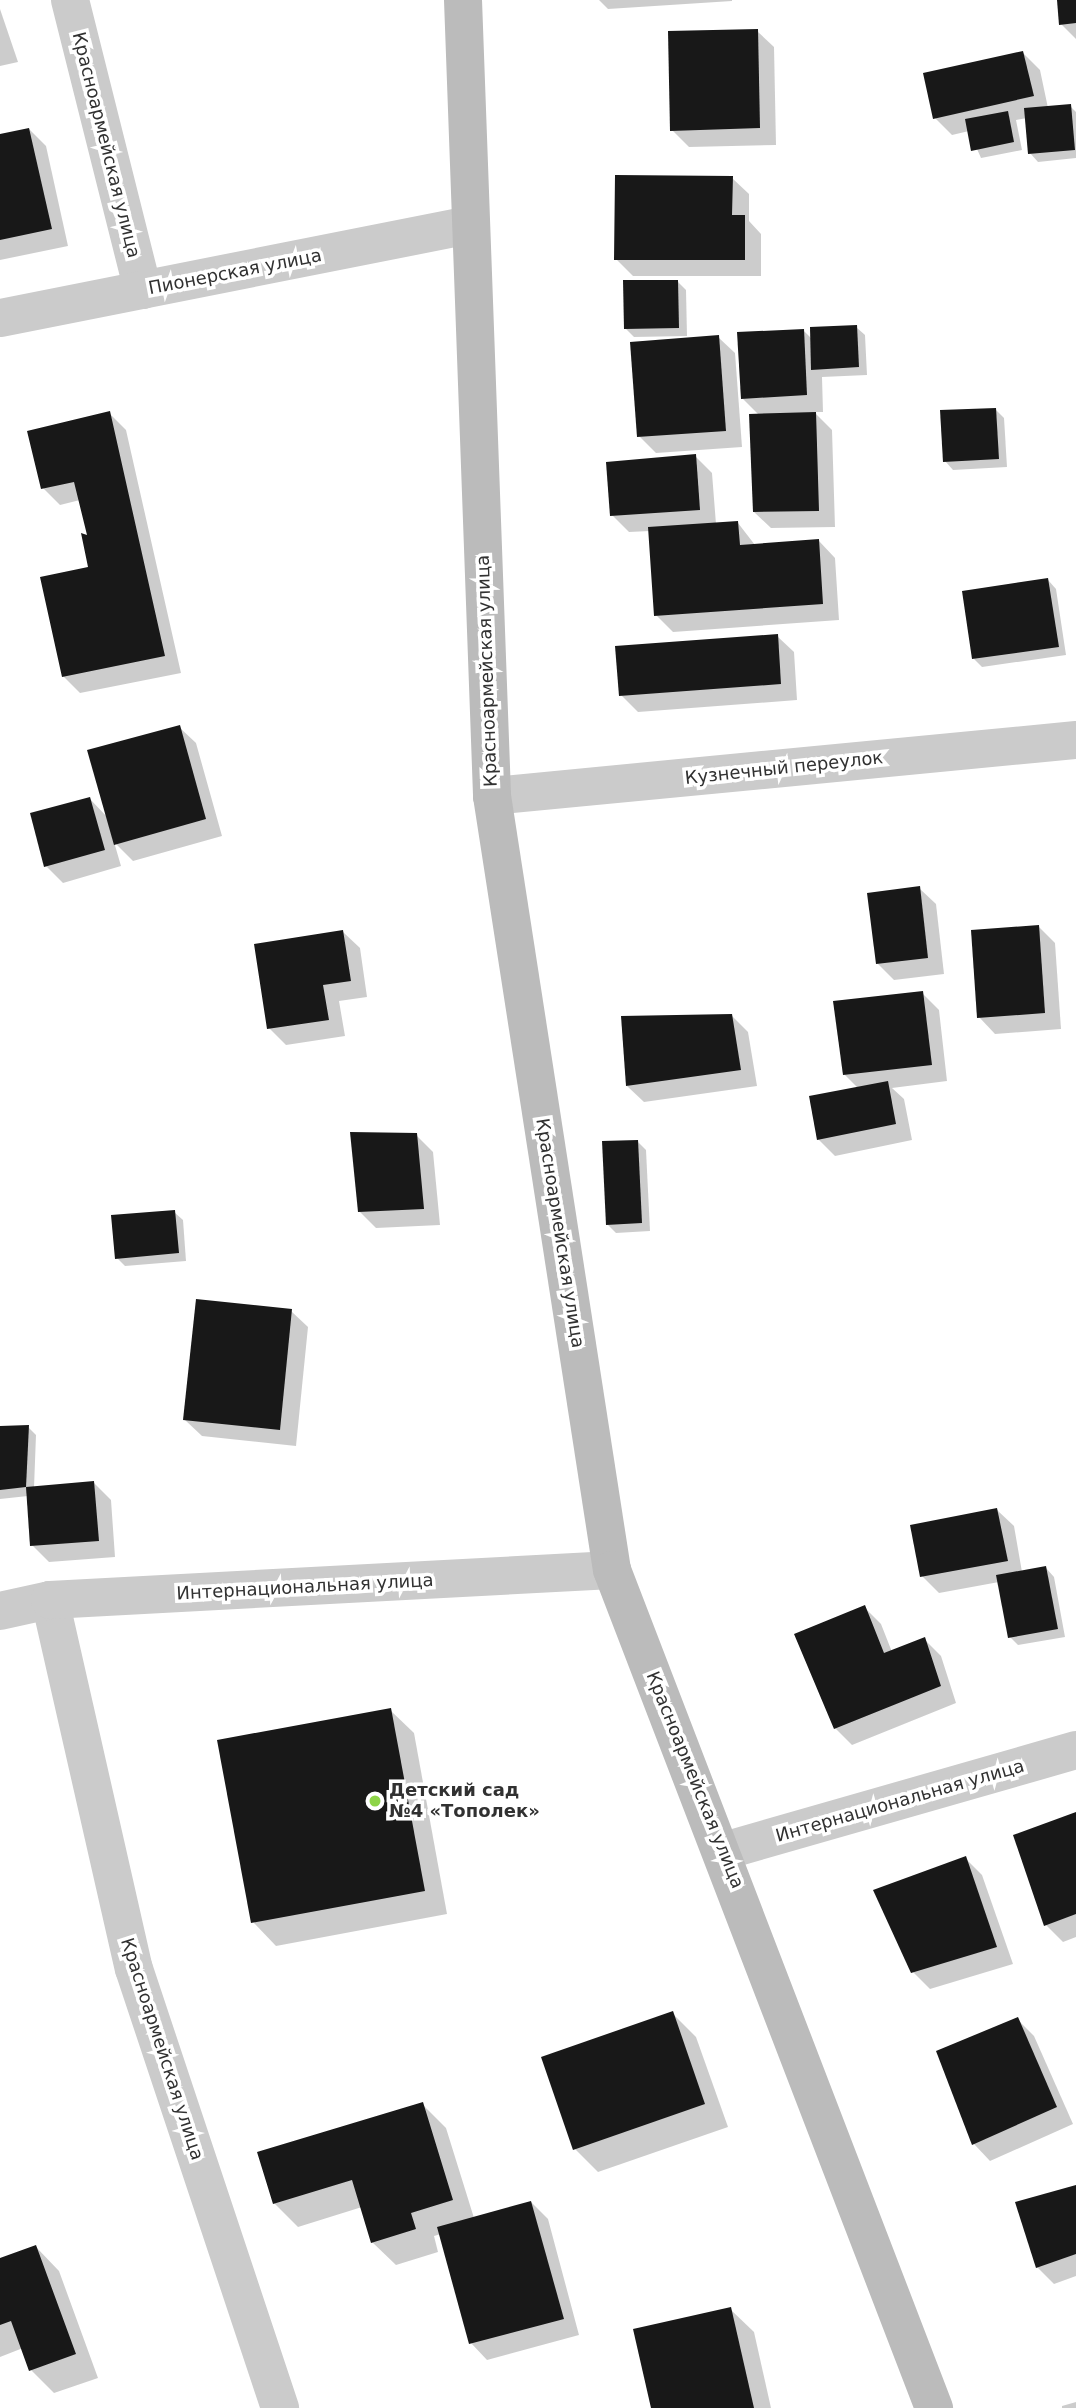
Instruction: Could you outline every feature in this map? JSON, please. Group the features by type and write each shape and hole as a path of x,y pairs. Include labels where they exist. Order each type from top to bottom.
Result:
{"main road":[{"name":"Красноармейская улица","path":"463,0 469,225 492,796 612,1570 724,1851 934,2408"}],"street":[{"name":"Красноармейская улица","path":"69,0 143,290"},
{"name":"Пионерская улица","path":"0,318 469,225"},
{"name":"Кузнечный переулок","path":"492,796 1076,740"},
{"name":"Интернациональная улица","path":"0,1611 50,1601 612,1570"},
{"name":"Красноармейская улица","path":"50,1601 134,1969 280,2408"},
{"name":"Интернациональная улица","path":"724,1851 1076,1750"}],"building":[{"path":"1057,0 1076,0 1076,23 1059,25"},
{"path":"758,29 760,128 670,131 668,31"},
{"path":"1023,51 1034,96 933,119 923,73"},
{"path":"1071,104 1075,150 1028,154 1024,108"},
{"path":"1008,111 1014,142 971,151 965,119"},
{"path":"29,128 52,229 0,240 0,134"},
{"path":"615,175 733,176 732,215 745,215 745,260 614,260"},
{"path":"623,280 678,280 679,328 624,329"},
{"path":"857,325 859,367 811,370 810,327"},
{"path":"804,329 807,395 741,399 737,332"},
{"path":"719,335 726,431 637,437 630,342"},
{"path":"996,408 999,459 943,462 940,410"},
{"path":"110,411 165,656 62,677 40,577 88,567 81,533 87,535 74,482 41,489 27,431"},
{"path":"816,412 819,511 753,512 749,414"},
{"path":"696,454 700,510 610,516 606,462"},
{"path":"738,521 740,545 819,539 823,604 654,616 648,527"},
{"path":"1048,578 1059,647 972,659 962,591"},
{"path":"778,634 781,684 619,696 615,646"},
{"path":"180,725 206,819 114,845 87,750"},
{"path":"90,797 105,850 44,867 30,813"},
{"path":"920,886 928,958 876,964 867,893"},
{"path":"1039,925 1045,1013 977,1018 971,930"},
{"path":"343,930 351,981 323,985 329,1020 267,1029 254,944"},
{"path":"923,991 932,1065 843,1075 833,1001"},
{"path":"732,1014 741,1070 626,1086 621,1016"},
{"path":"888,1081 896,1124 817,1140 809,1096"},
{"path":"350,1132 417,1133 424,1209 358,1212"},
{"path":"638,1140 642,1223 606,1225 602,1141"},
{"path":"175,1210 179,1253 115,1259 111,1215"},
{"path":"196,1299 292,1309 280,1430 183,1420"},
{"path":"29,1425 26,1487 0,1490 0,1426"},
{"path":"94,1481 99,1541 30,1546 26,1487"},
{"path":"997,1508 1008,1561 920,1577 910,1525"},
{"path":"1046,1566 1058,1629 1008,1638 996,1575"},
{"path":"865,1605 884,1653 925,1637 941,1686 834,1729 794,1634"},
{"path":"391,1708 425,1891 251,1923 217,1740"},
{"path":"1076,1812 1076,1914 1044,1926 1013,1835"},
{"path":"966,1856 997,1947 911,1973 873,1890"},
{"path":"673,2011 705,2104 573,2150 541,2057"},
{"path":"1018,2017 1057,2107 972,2145 936,2051"},
{"path":"423,2102 453,2200 411,2213 416,2229 371,2243 352,2180 273,2204 257,2152"},
{"path":"1076,2185 1076,2254 1036,2268 1015,2202"},
{"path":"531,2201 564,2319 469,2344 437,2227"},
{"path":"36,2245 76,2354 29,2371 11,2321 0,2325 0,2258"},
{"path":"731,2307 754,2408 651,2408 633,2329"}],"place":[{"name":"Детский сад №4 «Тополек»","path":"375,1801"}]}
